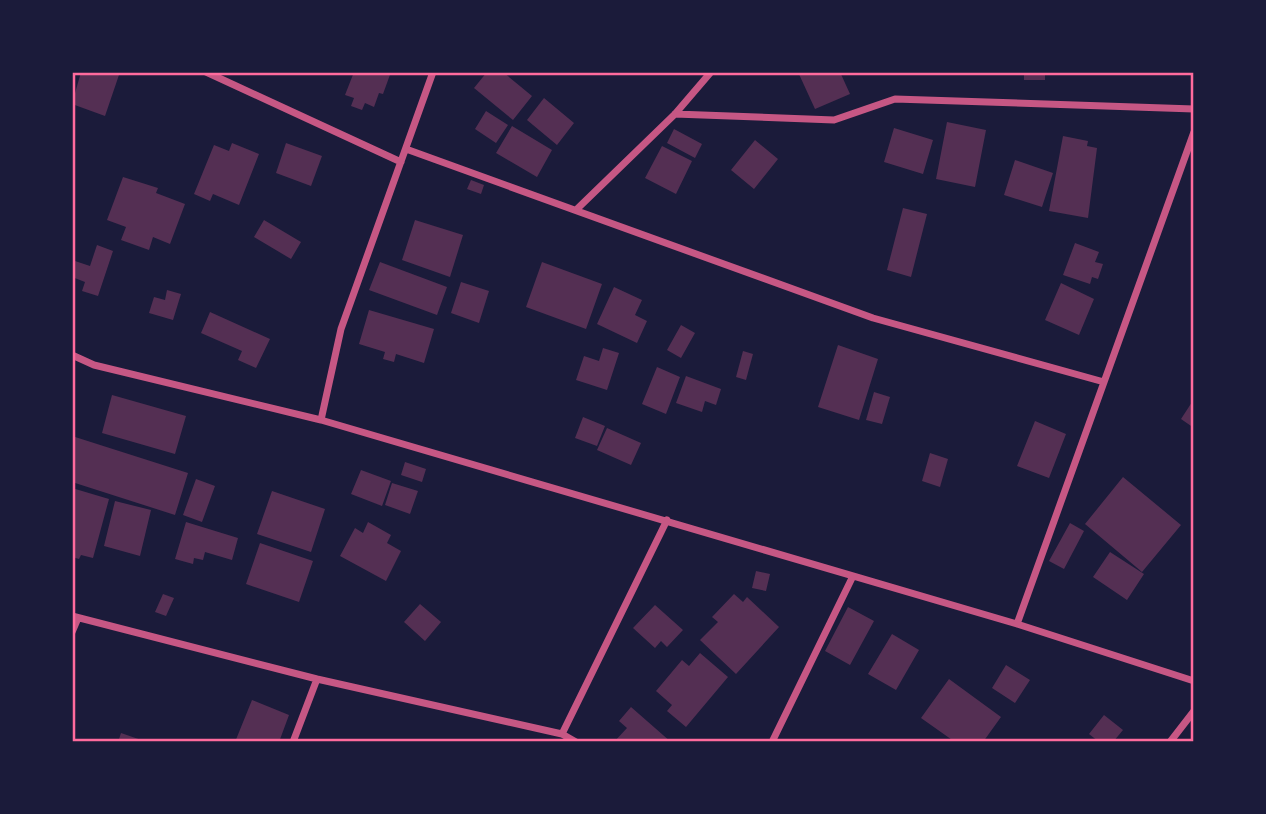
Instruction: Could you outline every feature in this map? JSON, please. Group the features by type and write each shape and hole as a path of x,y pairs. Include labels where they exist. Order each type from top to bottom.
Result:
{"street":[{"path":"206,72 401,162"},
{"path":"321,420 341,328 433,72"},
{"path":"576,211 675,114 711,72"},
{"path":"675,114 834,120 895,99 1194,109"},
{"path":"1017,624 1194,131"},
{"path":"406,149 873,318 1104,382"},
{"path":"72,355 94,365 321,420 667,520 1017,624 1194,681"},
{"path":"562,734 667,520"},
{"path":"772,742 853,576"},
{"path":"72,632 75,617 317,679 562,734 576,742"},
{"path":"293,742 317,679"},
{"path":"1170,742 1194,712"}],"building":[{"path":"81,72 120,72 105,116 72,104"},
{"path":"354,72 391,72 383,94 379,93 374,107 365,103 362,110 351,106 354,98 345,95"},
{"path":"487,72 503,72 532,96 513,120 474,88"},
{"path":"798,72 840,72 850,94 815,109"},
{"path":"1011,72 1045,72 1045,80 1024,80 1024,74 1011,75"},
{"path":"544,98 574,123 557,145 527,120"},
{"path":"486,111 508,125 496,143 475,129"},
{"path":"947,122 986,130 975,187 936,179"},
{"path":"512,126 552,150 537,177 496,153"},
{"path":"894,128 933,140 923,174 884,162"},
{"path":"674,129 702,144 695,158 667,143"},
{"path":"1063,136 1088,141 1087,146 1097,148 1088,218 1049,211"},
{"path":"755,140 778,159 754,189 731,170"},
{"path":"232,143 259,154 239,205 213,194 210,201 194,194 214,145 229,151"},
{"path":"286,143 322,156 311,186 276,173"},
{"path":"662,146 692,161 676,194 645,178"},
{"path":"1015,160 1053,173 1042,207 1004,195"},
{"path":"123,177 158,188 156,193 185,204 170,244 153,237 149,250 121,240 126,227 107,220"},
{"path":"471,180 484,185 481,194 467,189"},
{"path":"903,208 927,214 911,277 887,270"},
{"path":"264,220 301,242 291,259 254,237"},
{"path":"415,220 463,235 450,277 402,260"},
{"path":"1075,243 1099,252 1095,262 1103,264 1098,279 1092,277 1090,284 1063,275"},
{"path":"97,245 113,251 98,296 82,291 85,282 72,277 72,260 90,266"},
{"path":"380,262 447,287 437,315 369,290"},
{"path":"542,262 602,284 586,329 526,307"},
{"path":"461,282 489,291 479,323 451,313"},
{"path":"1061,283 1094,299 1079,335 1045,320"},
{"path":"614,287 642,300 635,315 647,321 637,343 597,324"},
{"path":"167,290 181,294 173,320 149,313 154,297 165,300"},
{"path":"369,310 434,329 424,363 396,354 394,362 383,359 385,352 359,344"},
{"path":"210,312 270,339 256,368 238,360 242,351 201,333"},
{"path":"681,325 695,333 681,358 667,350"},
{"path":"838,345 878,359 859,420 818,407"},
{"path":"603,348 619,353 607,390 576,380 584,356 599,361"},
{"path":"743,351 753,354 746,380 736,377"},
{"path":"657,367 680,377 666,414 642,404"},
{"path":"686,376 721,389 716,405 705,401 702,412 676,403"},
{"path":"874,392 890,397 882,424 866,420"},
{"path":"112,395 186,416 175,454 102,433"},
{"path":"1194,399 1194,428 1181,419"},
{"path":"583,417 605,426 597,446 575,438"},
{"path":"1035,421 1066,434 1049,478 1017,466"},
{"path":"607,428 641,443 631,465 597,450"},
{"path":"72,436 188,473 175,515 72,482"},
{"path":"930,453 948,459 940,487 922,481"},
{"path":"405,462 426,469 422,482 401,475"},
{"path":"361,470 391,481 382,506 351,494"},
{"path":"1123,477 1181,525 1142,572 1085,524"},
{"path":"196,479 215,486 202,522 183,515"},
{"path":"392,483 418,491 410,514 385,505"},
{"path":"72,488 109,499 93,558 81,555 79,559 72,557"},
{"path":"272,491 325,509 311,552 257,534"},
{"path":"115,501 151,510 140,556 104,546"},
{"path":"186,522 238,538 232,560 205,552 203,560 194,558 193,564 175,559"},
{"path":"368,522 391,535 387,543 401,551 386,581 340,556 355,528 363,533"},
{"path":"1070,523 1084,531 1064,569 1049,561"},
{"path":"260,543 313,561 299,602 246,584"},
{"path":"1110,552 1144,574 1127,600 1093,577"},
{"path":"756,571 770,574 766,591 752,588"},
{"path":"163,594 174,598 166,616 155,612"},
{"path":"734,594 743,602 747,597 779,627 736,674 700,640 718,622 712,617"},
{"path":"420,604 441,622 425,641 404,622"},
{"path":"655,605 683,630 667,647 661,641 655,648 633,628"},
{"path":"848,607 874,621 850,665 825,651"},
{"path":"892,634 919,650 896,690 868,674"},
{"path":"700,653 728,677 686,727 667,711 672,705 656,691 682,660 689,666"},
{"path":"1006,665 1030,680 1015,703 992,688"},
{"path":"949,679 1001,717 983,742 955,742 921,718"},
{"path":"252,700 289,715 279,742 235,742"},
{"path":"631,707 671,742 614,742 627,728 619,721"},
{"path":"1104,715 1123,730 1113,742 1099,742 1089,734"},
{"path":"121,733 147,742 118,742"}]}
